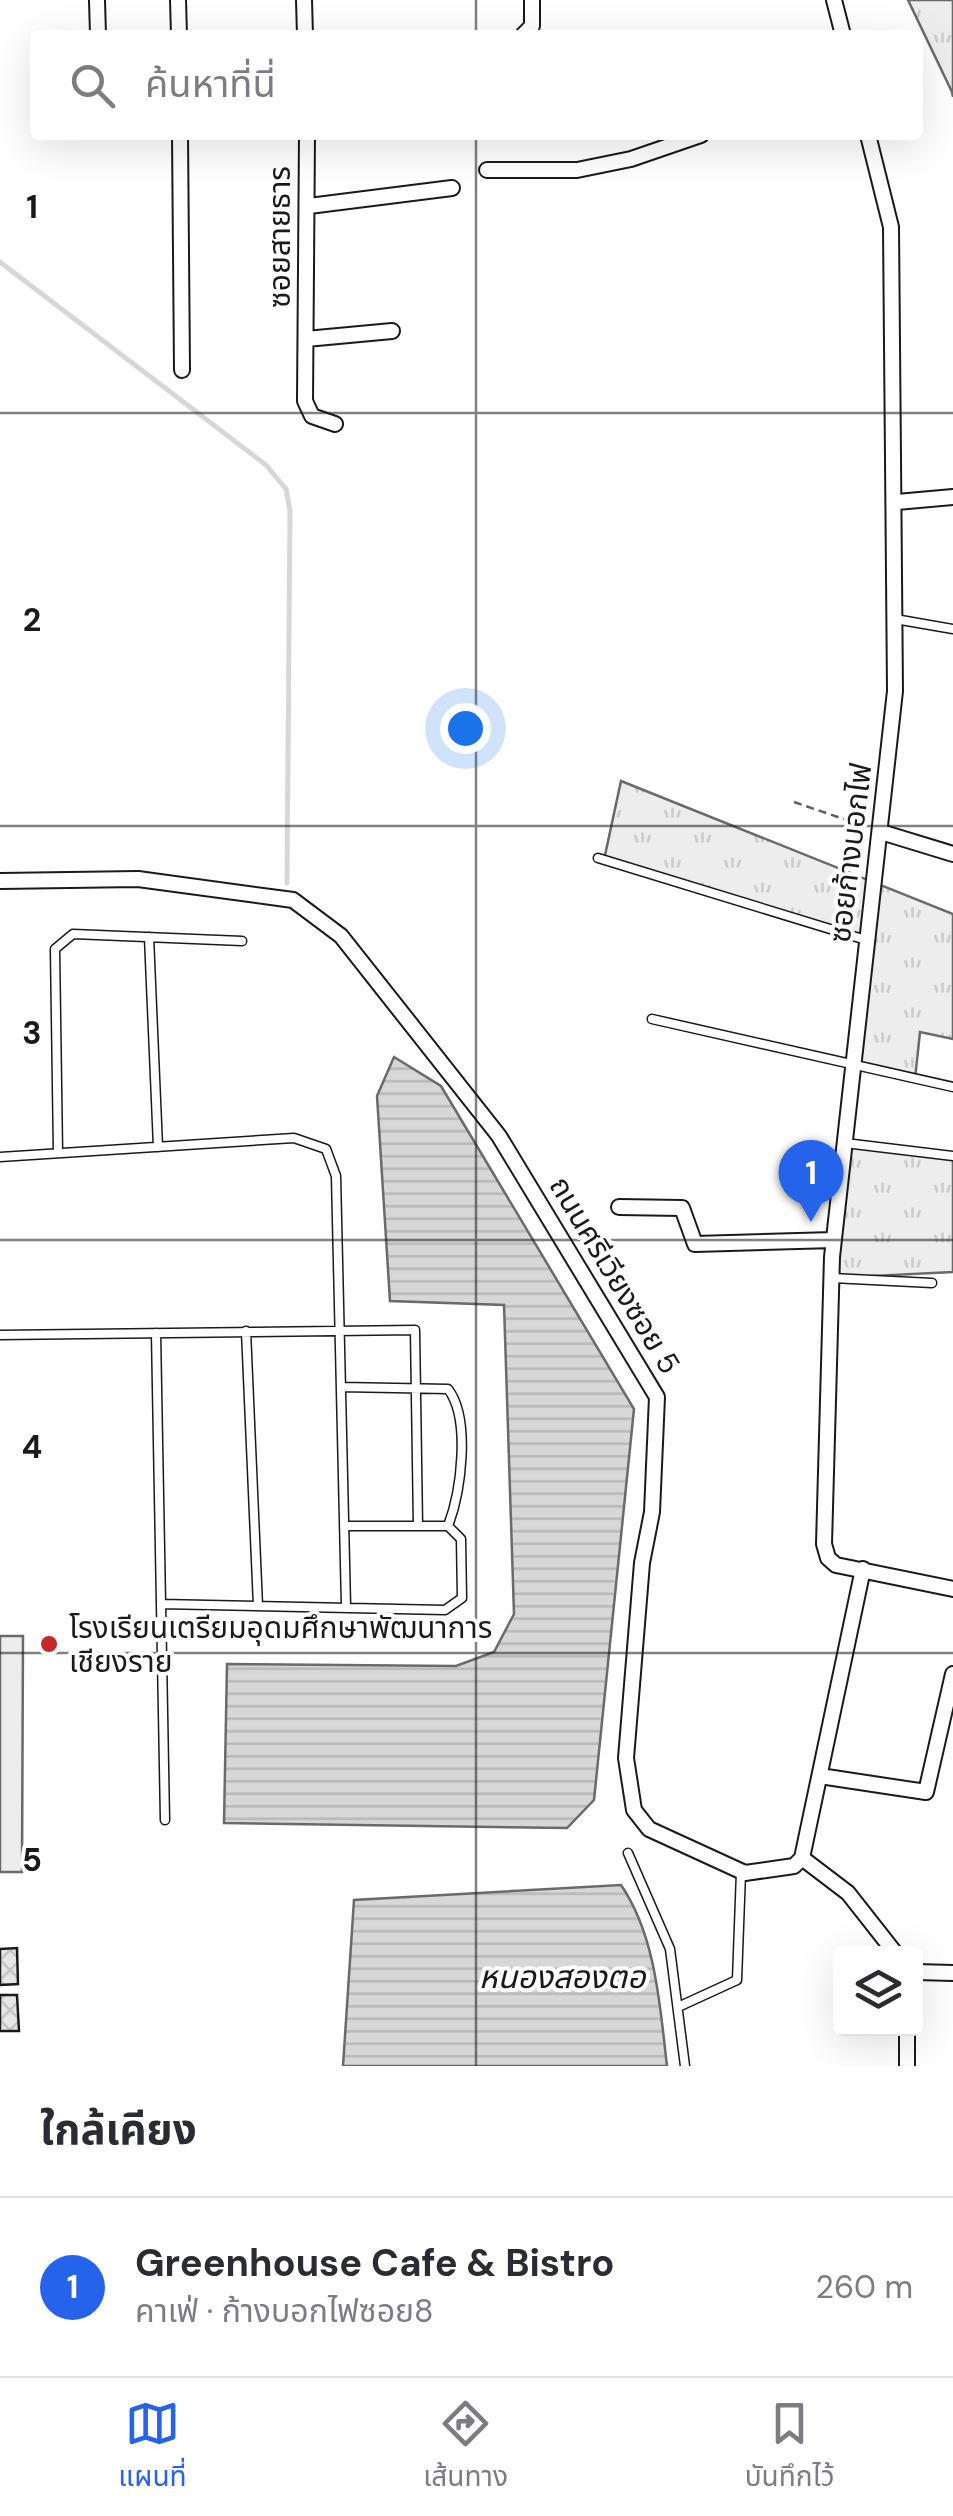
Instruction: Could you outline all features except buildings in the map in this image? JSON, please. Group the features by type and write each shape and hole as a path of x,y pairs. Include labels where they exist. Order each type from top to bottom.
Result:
{"street":[{"path":"97,0 98,30"},
{"path":"178,0 178,30"},
{"path":"304,0 305,30"},
{"path":"528,30 532,26 532,0"},
{"path":"834,0 842,30"},
{"path":"180,140 182,370"},
{"name":"ซอยสายธาร","path":"307,140 305,401 312,416 335,424"},
{"path":"487,170 577,170 631,159 686,140"},
{"name":"ซอยก้างบอกไฟ","path":"863,1570 828,1558 824,1544 834,1240 895,691 897,502 891,227 869,140"},
{"path":"308,206 452,188"},
{"path":"306,339 392,331"},
{"path":"897,502 953,496"},
{"path":"881,832 953,854"},
{"name":"ถนนศรีเวียงซอย 5","path":"0,882 138,879 293,900 341,936 500,1136 657,1397 652,1512 642,1563 626,1758 634,1810 649,1829 740,1872"},
{"path":"619,1206 682,1208 695,1244 834,1240"},
{"path":"740,1872 794,1866 802,1858 863,1570 953,1588"},
{"path":"820,1776 926,1792 953,1674"},
{"path":"802,1858 848,1893 890,1946"},
{"path":"923,1972 953,1972"},
{"path":"907,2066 908,2036"}],"lane":[{"path":"896,619 953,629"},
{"path":"598,858 867,940"},
{"path":"58,1153 55,949 73,934 242,941"},
{"path":"149,937 158,1147"},
{"path":"652,1019 953,1087"},
{"path":"0,1157 294,1138 326,1148 336,1176 346,1606"},
{"path":"845,1143 953,1156"},
{"path":"832,1278 932,1282"},
{"path":"0,1335 415,1330 418,1526"},
{"path":"246,1332 258,1606"},
{"path":"156,1333 165,1820"},
{"path":"341,1387 448,1390 460,1404 460,1495 448,1526"},
{"path":"161,1604 445,1610 462,1598 462,1540 448,1526 344,1526"},
{"path":"628,1853 670,1949 686,2066"},
{"path":"678,2006 737,1980 740,1872"}],"path":[{"path":"794,802 881,832"}],"green space":[{"path":"908,0 953,0 953,97 952,92"},
{"path":"621,781 953,914 953,1039 920,1032 915,1079 853,1067 867,941 604,860"},
{"path":"845,1143 953,1153 953,1272 832,1278"}],"shaded area":[{"path":"0,1636 23,1636 22,1872 0,1872"}],"water":[{"path":"394,1057 441,1086 634,1409 594,1800 567,1828 224,1823 227,1664 456,1666 494,1652 514,1614 504,1305 390,1301 377,1096"},
{"name":"หนองสองตอ","path":"621,1885 649,1949 667,2066 343,2066 354,1900"}],"waterway":[{"path":"0,262 266,465 286,489 290,511 287,883"}],"place":[{"name":"Greenhouse Cafe & Bistro","path":"811,1222"},
{"name":"โรงเรียนเตรียมอุดมศึกษาพัฒนาการ เชียงราย","path":"49,1644"}]}
